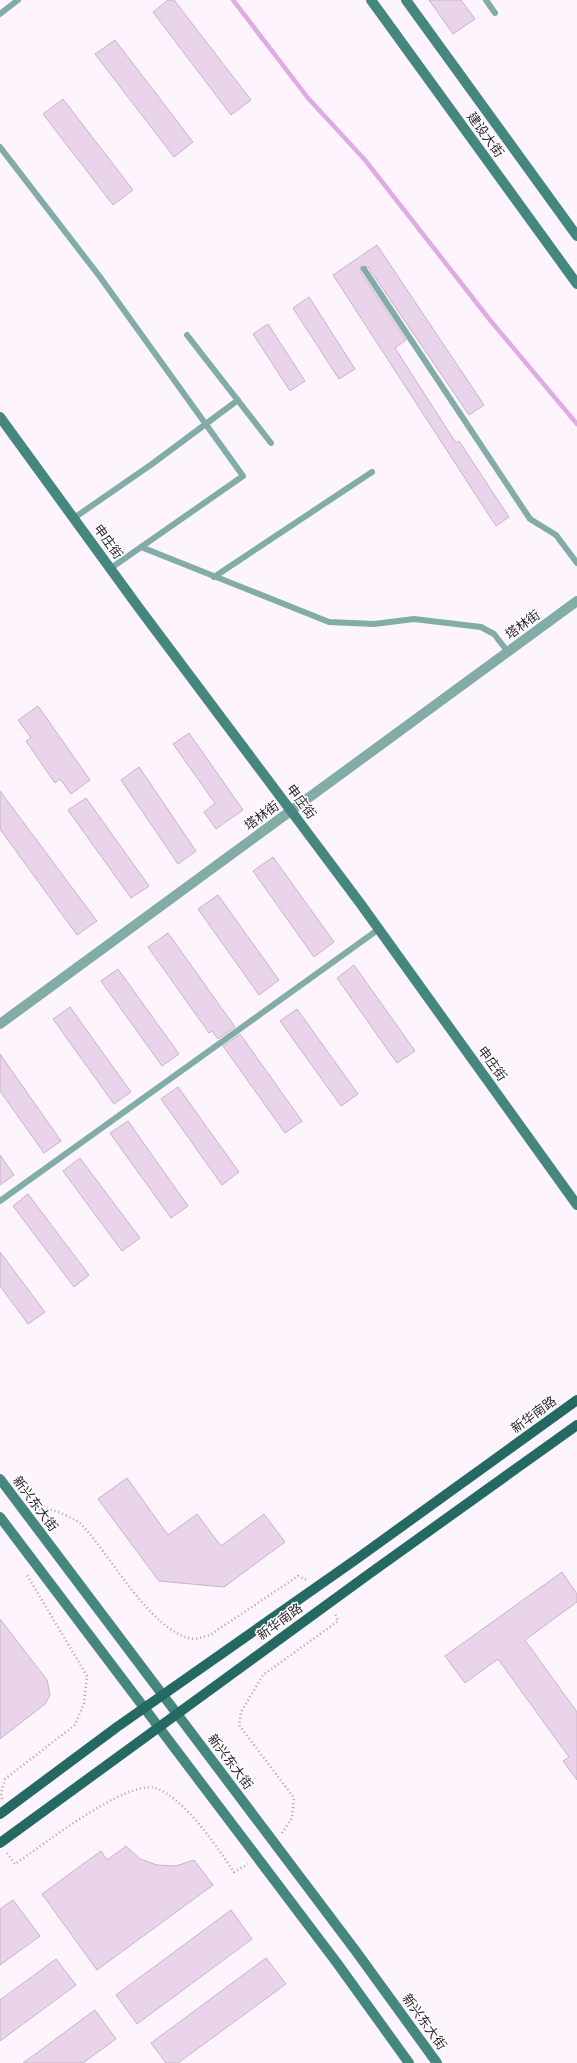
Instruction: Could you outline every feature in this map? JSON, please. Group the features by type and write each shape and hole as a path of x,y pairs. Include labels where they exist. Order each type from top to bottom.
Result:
{"main road":[{"name":"新华南路","path":"2,1812 144,1708 319,1586 577,1400"},
{"name":"新华南路","path":"0,1842 158,1726 577,1425"}],"street":[{"name":"建设大街","path":"371,0 577,284"},
{"name":"建设大街","path":"406,0 577,236"},
{"name":"申庄街","path":"0,417 379,929 577,1205"},
{"name":"塔林街","path":"0,1024 577,601"},
{"name":"新兴东大街","path":"0,1479 275,1843 437,2063"},
{"path":"0,1517 337,1963 409,2063"}],"lane":[{"path":"0,14 18,0"},
{"path":"486,0 495,13"},
{"path":"0,147 100,277 243,476 111,568"},
{"path":"364,269 530,520 556,535 577,563"},
{"path":"187,335 271,443"},
{"path":"74,518 238,400"},
{"path":"214,577 372,472"},
{"path":"141,547 329,622 374,624 414,619 481,627 494,634 508,652"},
{"path":"0,1201 379,929"}],"path":[{"path":"26,1513 47,1508 80,1522 138,1598 153,1614 174,1631 189,1638 198,1638 210,1635 298,1576 319,1586"},
{"path":"2,1812 1,1793 5,1779 75,1725 84,1703 87,1676 25,1571 32,1560"},
{"path":"275,1843 292,1818 294,1798 239,1724 241,1712 263,1675 338,1622 331,1601"},
{"path":"0,1842 15,1864 105,1803 122,1794 144,1787 156,1788 173,1798 186,1809 234,1872 258,1858"}],"building":[{"path":"168,0 174,0 251,100 231,115 153,12"},
{"path":"429,0 461,0 475,19 453,34"},
{"path":"115,40 193,142 174,157 95,54"},
{"path":"63,99 133,190 113,205 43,114"},
{"path":"377,245 484,405 469,415 368,267 361,266 360,271 406,340 395,348 456,443 459,441 509,517 496,526 333,275"},
{"path":"309,297 355,369 339,379 293,308"},
{"path":"268,324 305,381 290,391 253,334"},
{"path":"38,706 90,780 71,794 60,779 55,783 26,741 31,738 18,720"},
{"path":"189,733 243,810 216,829 204,812 215,803 173,744"},
{"path":"139,767 196,851 178,864 121,780"},
{"path":"0,791 97,921 77,935 0,829"},
{"path":"86,798 149,886 131,898 68,810"},
{"path":"273,857 334,942 314,957 253,871"},
{"path":"218,895 279,980 259,995 198,909"},
{"path":"168,933 235,1027 218,1039 212,1031 209,1033 148,947"},
{"path":"354,965 415,1051 397,1063 337,978"},
{"path":"118,969 179,1054 162,1066 101,981"},
{"path":"70,1007 131,1092 114,1104 53,1019"},
{"path":"297,1009 358,1094 341,1106 280,1021"},
{"path":"240,1034 302,1121 285,1133 223,1046"},
{"path":"0,1054 61,1141 44,1153 0,1091"},
{"path":"178,1087 239,1172 222,1185 161,1099"},
{"path":"128,1121 188,1206 171,1218 110,1133"},
{"path":"0,1155 14,1175 0,1185"},
{"path":"80,1158 140,1238 122,1251 63,1171"},
{"path":"28,1194 89,1275 74,1287 13,1206"},
{"path":"0,1252 45,1312 28,1324 0,1286"},
{"path":"127,1478 168,1535 197,1514 221,1546 264,1514 285,1542 224,1587 159,1581 98,1499"},
{"path":"562,1572 577,1594 577,1602 525,1640 577,1712 577,1780 563,1761 569,1757 498,1659 465,1683 445,1656"},
{"path":"0,1619 47,1680 50,1695 45,1704 0,1739"},
{"path":"126,1846 140,1859 157,1865 176,1866 194,1860 213,1885 97,1970 42,1894 101,1851 107,1860"},
{"path":"13,1900 40,1936 0,1965 0,1909"},
{"path":"231,1910 252,1939 137,2024 116,1995"},
{"path":"266,1958 286,1984 178,2063 166,2063 151,2043"},
{"path":"56,1959 76,1985 0,2041 0,2000"},
{"path":"95,2010 116,2039 83,2063 23,2063"}],"waterway":[{"path":"233,0 308,98 365,160 490,320 577,424"}]}
